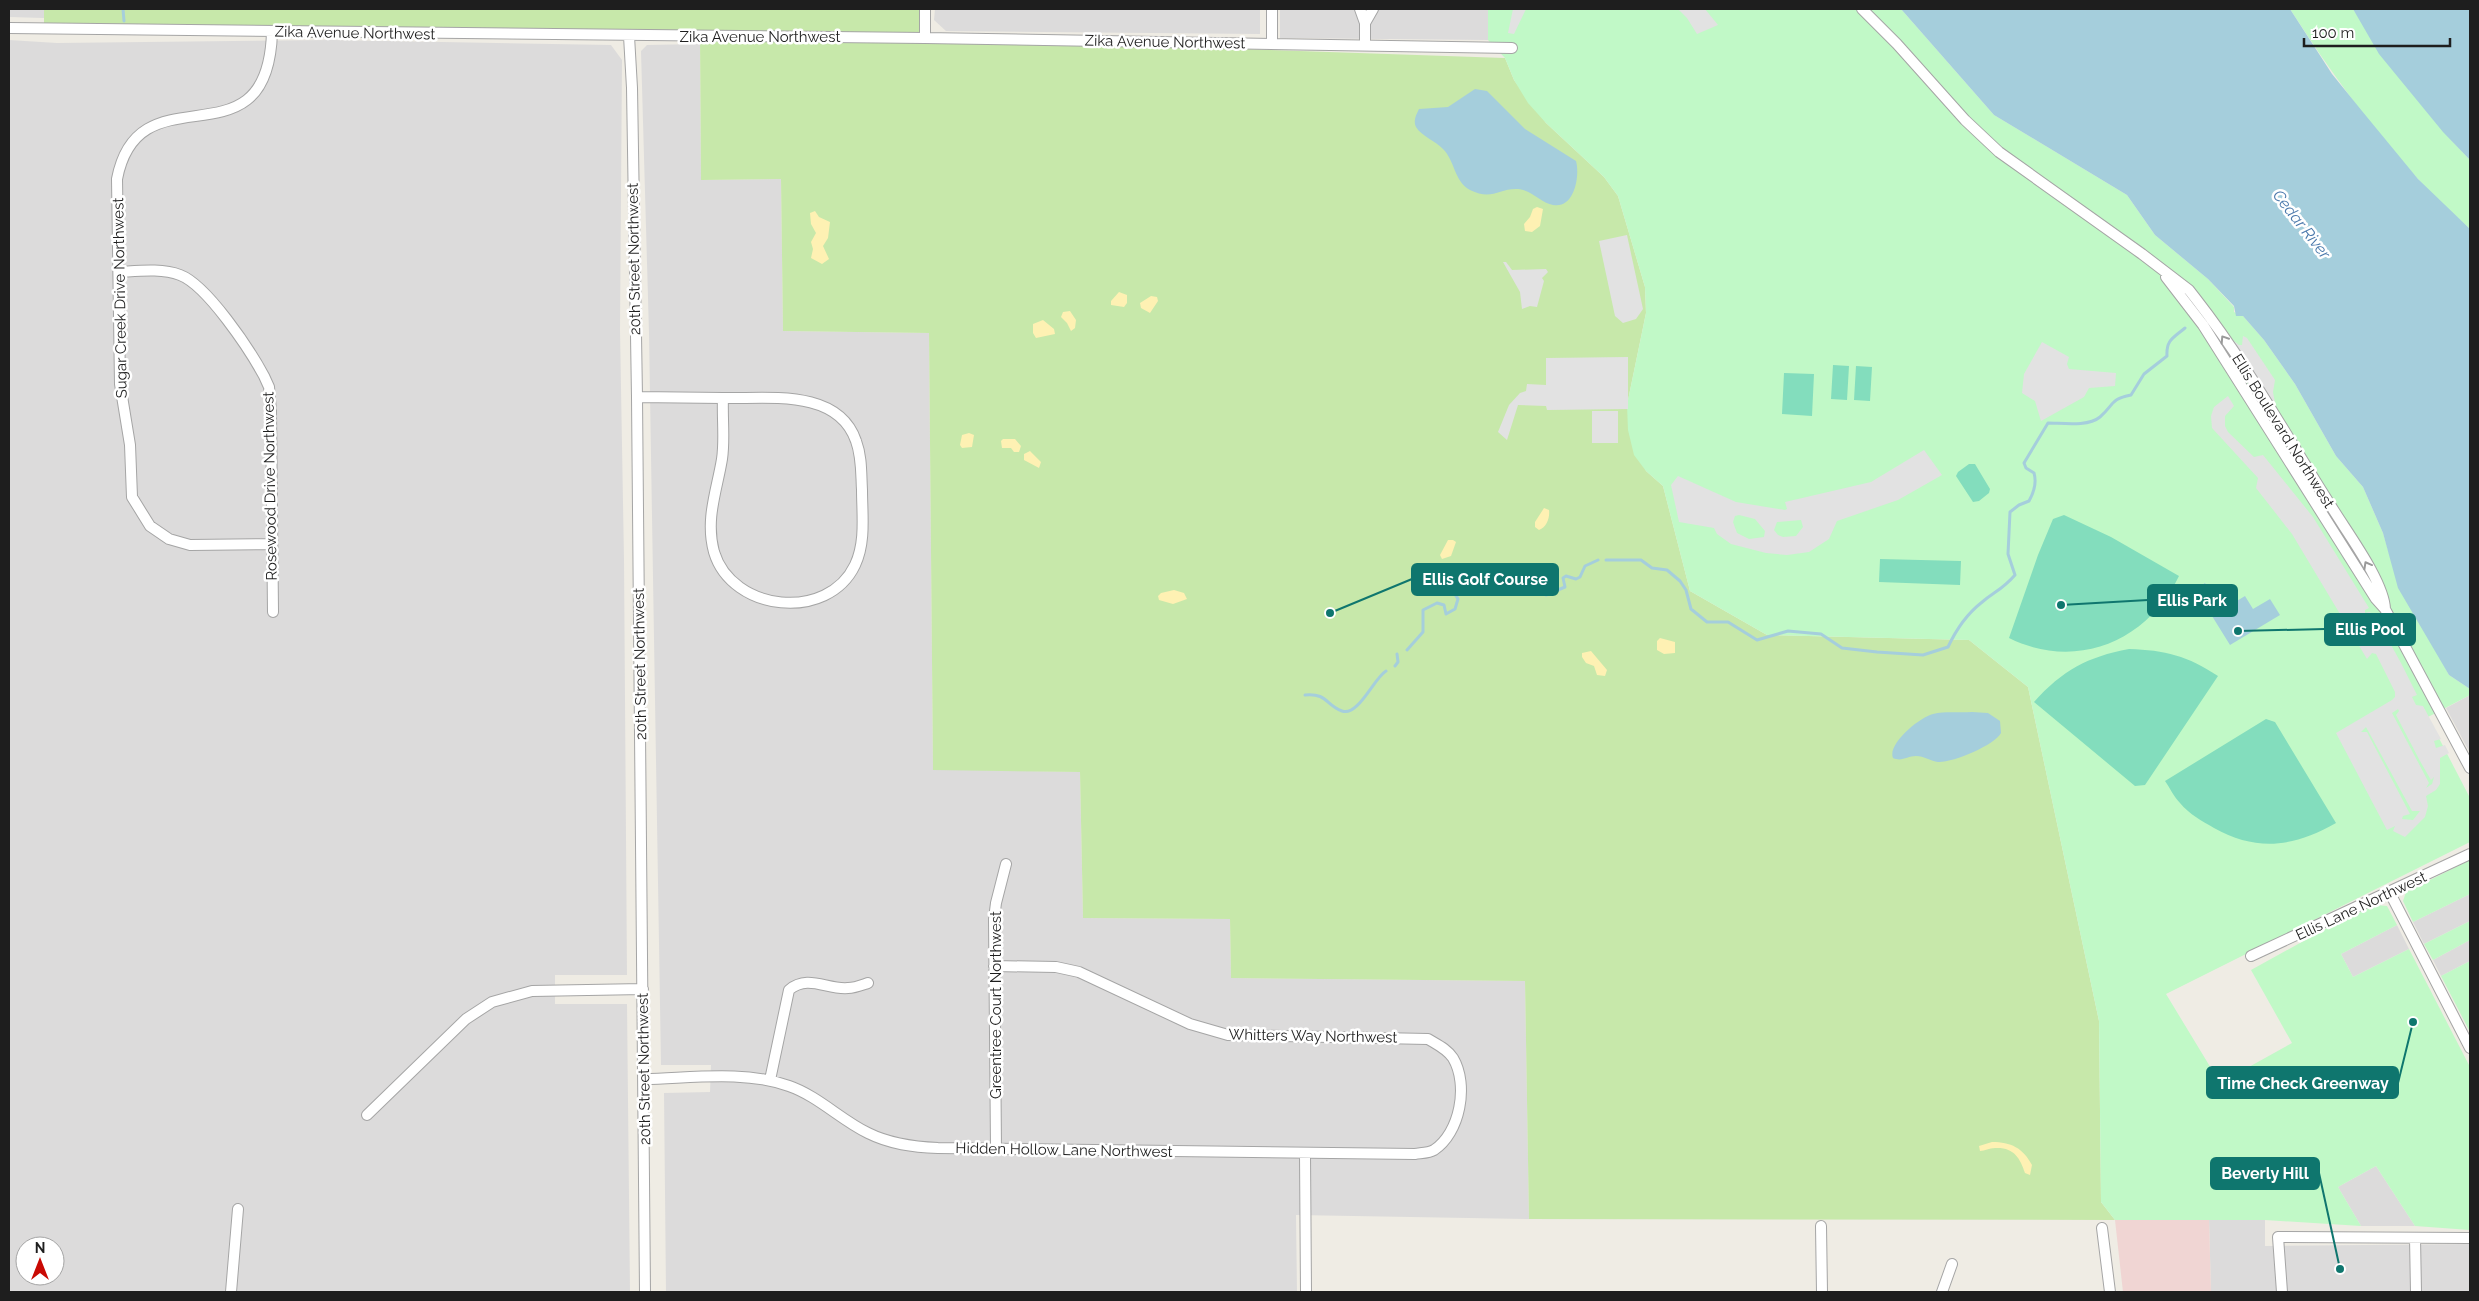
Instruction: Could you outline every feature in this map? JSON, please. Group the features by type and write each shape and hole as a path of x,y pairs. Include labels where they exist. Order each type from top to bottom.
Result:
{"street":[{"path":"925,9 925,38"},
{"path":"1272,9 1272,44"},
{"path":"1360,9 1365,23 1365,46"},
{"path":"1365,23 1373,9"},
{"name":"Ellis Boulevard Northwest","path":"1862,9 1898,44 1966,120 1999,152 2159,268 2203,325 2376,599 2386,609 2470,768"},
{"name":"Zika Avenue Northwest","path":"9,28 925,38 1512,48"},
{"name":"Sugar Creek Drive Northwest","path":"272,32 271,54 266,76 253,95 235,109 212,115 164,121 147,128 133,141 123,158 117,178 122,400 130,445 130,485 132,497 150,526 159,534 179,543 190,545 272,544"},
{"name":"20th Street Northwest","path":"629,36 632,88 637,397 645,1079 645,1292"},
{"name":"Rosewood Drive Northwest","path":"119,272 160,271 181,275 198,286 211,300 264,376 271,399 273,612"},
{"path":"637,397 723,398 798,400 814,402 829,408 851,430 856,441 861,468 861,544 855,565 846,579 823,595 792,602 756,598 728,578 719,565 713,542 711,508 722,458 723,398"},
{"name":"Ellis Lane Northwest","path":"2252,956 2470,854"},
{"name":"Greentree Court Northwest","path":"996,1148 994,966 996,903 1006,864"},
{"path":"2390,893 2470,1048"},
{"name":"Whitters Way Northwest","path":"994,966 1056,967 1079,972 1190,1024 1228,1035 1428,1039 1446,1050 1452,1057 1458,1068 1460,1093"},
{"path":"770,1080 789,990 794,986 809,982 848,988 868,983"},
{"path":"368,1115 466,1019 492,1002 532,991 643,989"},
{"name":"Hidden Hollow Lane Northwest","path":"645,1079 751,1078 770,1080 792,1087 866,1132 888,1142 912,1147 938,1148 1415,1154 1432,1152 1453,1131 1458,1116 1460,1093"},
{"path":"1305,1154 1306,1292"},
{"path":"231,1292 238,1209"},
{"path":"1821,1226 1822,1292"},
{"path":"2102,1228 2110,1292"},
{"path":"2282,1292 2278,1237 2470,1238"},
{"path":"2415,1238 2416,1292"},
{"path":"1942,1292 1952,1264"}],"shaded area":[{"path":"9,9 44,9 44,18 9,17"},
{"path":"935,9 1260,9 1260,34 946,31 934,20"},
{"path":"1280,9 1488,9 1488,40 1280,38"},
{"path":"1513,9 1526,9 1514,34 1508,33"},
{"path":"1678,9 1705,9 1718,25 1697,34 1687,18"},
{"path":"9,40 57,43 332,40 611,45 622,60 620,330 624,560 627,975 555,975 555,1004 627,1004 630,1292 9,1292"},
{"path":"700,44 701,180 781,179 783,331 929,333 933,769 1080,772 1083,918 1230,919 1231,978 1525,981 1529,1219 1296,1215 1297,1292 666,1292 664,1093 710,1092 711,1065 661,1065 649,333 641,51 647,45"},
{"path":"1627,235 1643,309 1636,319 1623,323 1615,316 1599,241"},
{"path":"1503,262 1506,262 1512,270 1546,269 1548,272 1542,278 1544,281 1537,307 1530,306 1522,309 1520,292"},
{"path":"2225,334 2239,345 2242,345 2243,336 2247,338 2275,380 2273,392 2277,414"},
{"path":"2042,342 2069,357 2067,364 2069,369 2116,373 2115,386 2089,388 2084,397 2041,421 2035,401 2022,393 2024,374"},
{"path":"1628,357 1628,409 1547,410 1546,406 1518,405 1507,440 1498,432 1509,405 1520,393 1526,391 1527,384 1546,385 1546,358"},
{"path":"2228,396 2234,406 2225,416 2225,426 2228,432 2254,457 2263,455 2313,517 2369,608 2365,610 2365,613 2370,612 2375,620 2372,622 2372,625 2380,625 2401,663 2417,695 2412,697 2416,705 2423,706 2441,739 2434,741 2436,748 2445,745 2449,753 2440,758 2440,784 2436,790 2426,796 2428,806 2425,817 2405,837 2393,831 2395,826 2387,830 2336,733 2392,700 2395,697 2395,692 2376,654 2372,653 2367,659 2292,534 2256,488 2258,478 2212,428 2211,416 2214,407","holes":["2398,709 2399,711 2396,715 2420,761 2431,780 2434,777 2432,784 2426,788 2429,783 2392,713","2366,727 2412,811 2420,811 2413,820 2402,819 2403,816 2410,814 2367,732 2361,732"]},
{"path":"1592,411 1618,411 1618,443 1592,443"},
{"path":"1924,450 1942,475 1898,500 1837,521 1829,539 1809,552 1787,555 1766,553 1731,544 1717,534 1714,528 1679,522 1671,485 1678,476 1736,502 1785,510 1787,509 1785,502 1871,482","holes":["1739,515 1755,519 1765,531 1764,537 1749,539 1737,533 1733,522 1735,516","1801,520 1803,527 1796,536 1783,537 1774,530 1777,522"]},
{"path":"2470,695 2470,753 2446,708"},
{"path":"2470,894 2470,921 2424,944 2413,922"},
{"path":"2397,925 2409,949 2353,977 2341,954"},
{"path":"2470,940 2470,961 2441,976 2433,960"},
{"path":"2376,1166 2415,1226 2361,1226 2338,1187"},
{"path":"2209,1219 2265,1220 2265,1246 2470,1244 2470,1292 2211,1292"},
{"path":"2209,1219 2211,1292 2123,1292 2115,1220"}],"green space":[{"path":"44,9 925,9 926,38 1505,58 1514,80 1546,123 1604,177 1618,196 1645,287 1646,313 1627,405 1646,471 1663,486 1690,591 1767,635 1969,640 2028,687 2099,1021 2101,1202 2115,1220 1529,1219 1525,981 1231,978 1230,919 1083,918 1080,772 933,770 929,333 783,331 781,179 701,180 700,37 44,29"},
{"path":"1488,9 1901,9 1994,115 2127,195 2155,235 2208,279 2234,307 2234,312 2243,316 2264,340 2295,384 2336,456 2363,487 2383,533 2393,567 2449,675 2470,689 2470,695 2428,717 2470,798 2470,842 2166,994 2220,1083 2292,1043 2251,970 2327,928 2375,905 2387,906 2397,925 2341,954 2353,977 2409,949 2470,1067 2470,1230 2415,1226 2376,1166 2338,1187 2361,1226 2265,1220 2115,1220 2101,1202 2099,1021 2028,687 1969,640 1767,635 1690,591 1663,486 1646,471 1634,455 1628,430 1627,405 1646,313 1645,287 1618,196 1604,177 1546,123 1528,103 1514,80 1505,58 1488,40"},
{"path":"2290,9 2353,9 2408,88 2453,143 2470,160 2470,229 2424,186 2383,139 2319,53"},
{"path":"1833,365 1849,366 1847,400 1831,399"},
{"path":"1856,366 1872,367 1870,401 1854,400"},
{"path":"1784,373 1814,374 1812,416 1782,414"},
{"path":"1969,464 1975,464 1990,489 1989,493 1979,501 1973,502 1956,476 1958,472"},
{"path":"2064,515 2111,537 2179,576 2165,599 2148,618 2129,633 2107,644 2084,650 2059,652 2034,648 2009,638 2038,555 2053,519"},
{"path":"1880,559 1961,561 1960,585 1879,582"},
{"path":"2129,649 2176,655 2196,663 2218,676 2145,785 2135,786 2034,702 2055,681 2077,666 2101,656"},
{"path":"2266,719 2275,722 2336,823 2305,837 2275,844 2245,841 2230,836 2200,820 2187,811 2178,801 2165,781"},
{"path":"2470,860 2470,894 2413,922 2403,901 2406,892"},
{"path":"2470,921 2470,940 2433,960 2424,944"},
{"path":"2470,961 2470,1032 2441,976"}],"sand":[{"path":"1537,207 1543,209 1540,226 1532,232 1525,231 1524,224 1530,217 1533,209"},
{"path":"815,211 819,217 830,222 828,238 823,246 829,259 822,264 811,258 813,249 811,242 816,233 811,224 810,213"},
{"path":"1119,292 1127,295 1127,303 1124,307 1111,305 1111,301"},
{"path":"1151,296 1157,297 1158,301 1150,313 1141,308 1140,303"},
{"path":"1070,311 1076,320 1075,328 1071,331 1061,317 1063,312"},
{"path":"1043,320 1054,329 1055,334 1036,338 1033,333 1033,324"},
{"path":"969,433 974,435 972,447 962,448 960,445 962,435"},
{"path":"1003,439 1015,439 1021,446 1019,452 1014,452 1011,448 1002,448 1001,441"},
{"path":"1030,451 1041,462 1039,468 1024,460 1024,454"},
{"path":"1544,508 1549,510 1549,516 1544,527 1539,530 1535,527 1535,522"},
{"path":"1448,540 1456,542 1451,556 1442,559 1440,555"},
{"path":"1174,590 1184,593 1187,599 1173,604 1159,600 1158,596 1161,593"},
{"path":"1660,638 1675,642 1675,653 1664,654 1657,650 1657,641"},
{"path":"1591,651 1607,670 1605,676 1597,675 1594,666 1586,663 1582,657 1582,653"},
{"path":"1992,1142 2011,1145 2025,1154 2032,1165 2030,1175 2025,1173 2015,1154 2007,1149 1995,1148 1980,1151 1979,1146"}],"water":[{"name":"Cedar River","path":"1901,9 2290,9 2332,74 2362,111 2418,179 2470,229 2470,689 2449,675 2398,588 2383,533 2363,487 2336,456 2295,384 2264,340 2243,316 2236,316 2234,306 2208,279 2155,235 2127,195 1994,115"},
{"path":"2353,9 2470,9 2470,160 2443,132 2379,54"},
{"path":"1475,89 1487,91 1525,129 1576,161 1576,182 1571,197 1566,202 1560,205 1549,204 1518,189 1490,194 1470,190 1461,181 1443,149 1416,127 1415,120 1419,109 1448,107"},
{"path":"2205,583 2214,598 2205,604 2196,589"},
{"path":"2245,596 2253,609 2270,599 2280,615 2230,645 2212,616"},
{"path":"1938,713 1988,713 2000,721 2001,733 1991,743 1953,760 1944,762 1916,756 1899,759 1893,758 1892,752 1895,746 1906,732 1920,720"}],"waterway":[{"path":"123,9 124,21"},
{"path":"1606,560 1641,560 1652,568 1667,570 1680,581 1686,590 1691,609 1707,622 1728,622 1757,640 1788,631 1821,634 1842,648 1877,652 1923,655 1948,647 1958,629 1971,612 2015,575 2008,554 2010,512 2019,505 2029,501 2032,494 2035,484 2034,473 2026,468 2024,463 2048,423 2082,423 2100,417 2119,398 2131,395 2144,374 2167,356 2169,343 2185,328"},
{"path":"1469,580 1476,583 1484,573 1491,574 1494,569 1523,577 1546,595 1565,587 1563,578 1566,576 1576,579 1580,577 1585,566 1598,560"},
{"path":"1407,650 1423,632 1423,610 1437,603 1444,605 1446,614 1455,609 1458,599 1448,583 1448,576 1450,571 1457,570 1461,573"},
{"path":"1395,666 1398,662 1397,654"},
{"path":"1305,695 1318,696 1336,709 1348,711 1360,703 1386,671"}],"place":[{"name":"Ellis Park","path":"2061,605"},
{"name":"Ellis Golf Course","path":"1330,613"},
{"name":"Ellis Pool","path":"2238,631"},
{"name":"Time Check Greenway","path":"2413,1022"},
{"name":"Beverly Hill","path":"2340,1269"}]}
